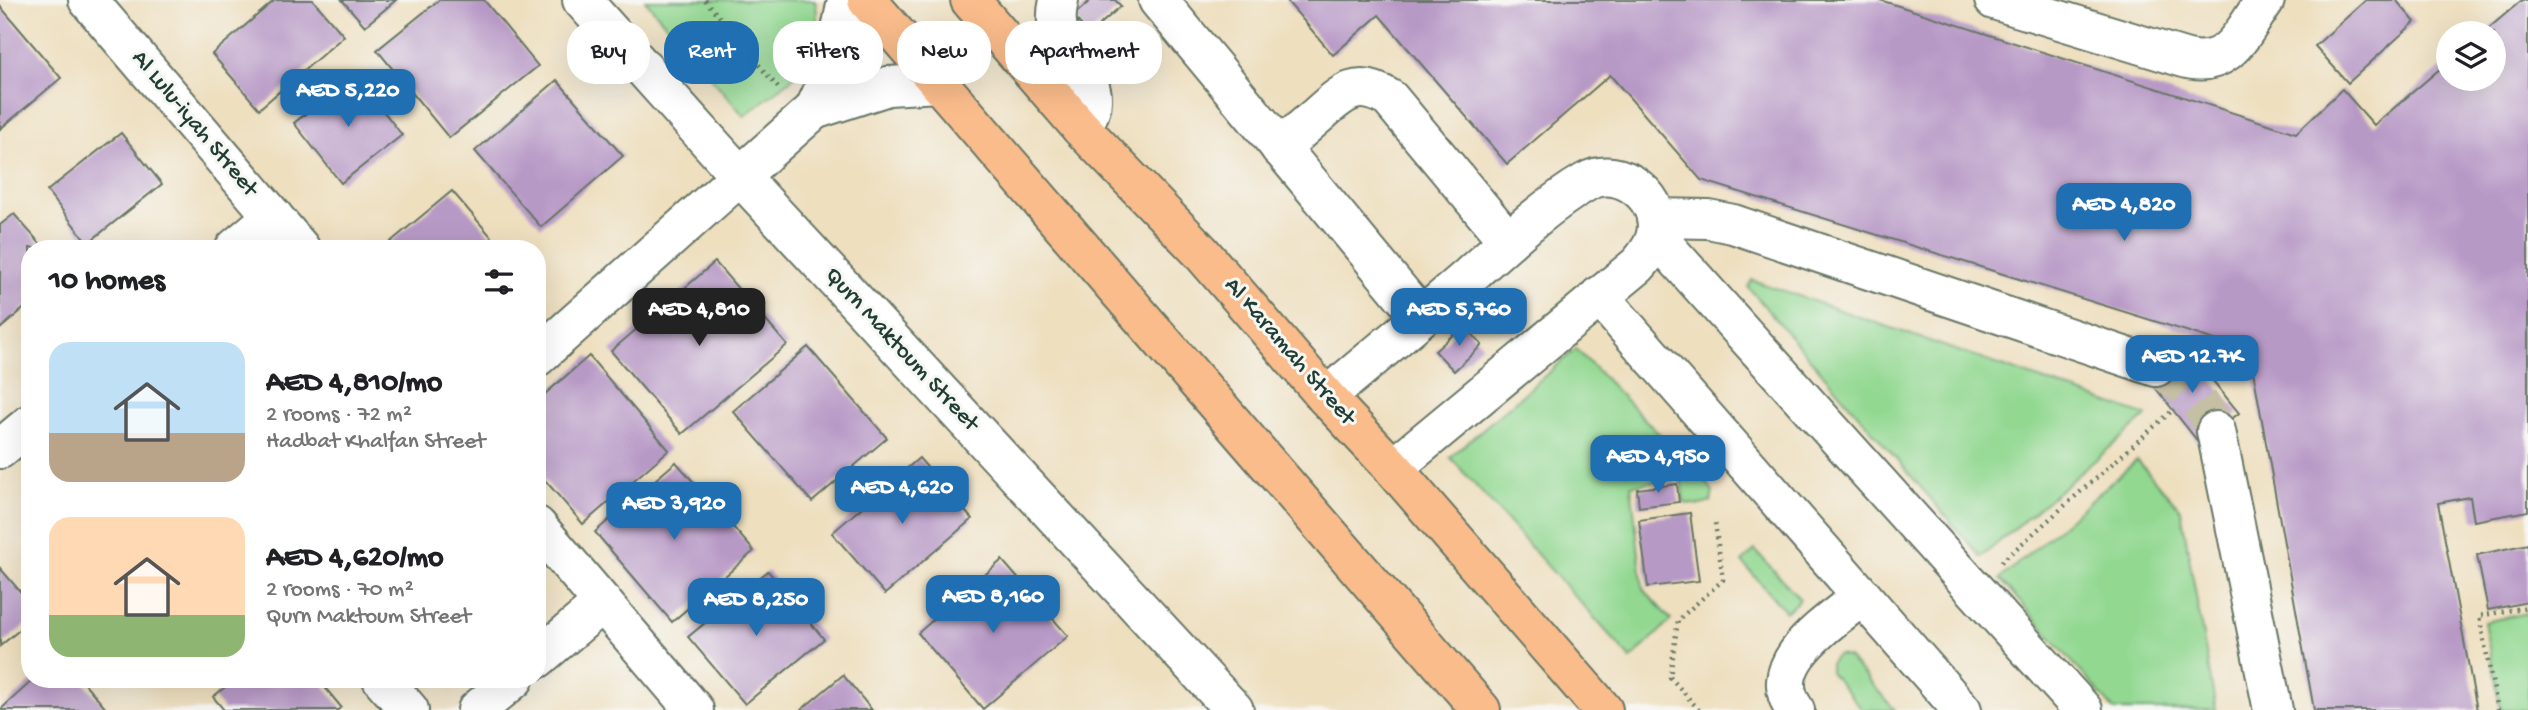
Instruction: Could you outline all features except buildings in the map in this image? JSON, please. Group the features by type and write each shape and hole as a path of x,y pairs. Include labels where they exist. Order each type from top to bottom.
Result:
{"main road":[{"path":"867,0 897,35"},
{"name":"Al Karamah Street","path":"970,0 1081,128 1200,251 1603,710"},
{"path":"940,84 1481,710"}],"street":[{"name":"Al Lulu-iyah Street","path":"89,0 293,240"},
{"name":"Qurn Maktoum Street","path":"582,0 740,176 1234,710"},
{"path":"546,349 740,176 799,102 834,69 847,0"},
{"path":"1059,0 1056,15 1060,38 1090,85 1093,96 1092,108 1081,128"},
{"path":"1158,0 1421,317"},
{"path":"1994,0 2184,58 2206,62 2227,53 2265,0"},
{"path":"799,102 888,86 922,84"},
{"path":"1280,148 1343,93 1368,89 1380,92 1390,99 1508,242"},
{"path":"1326,397 1508,242 1589,180 1606,177 1623,180 1639,188 1650,201 1656,227 2083,710"},
{"path":"244,240 273,216"},
{"path":"1656,227 1708,219 1732,224 2156,367"},
{"path":"1393,468 1638,265 1649,252 1656,227"},
{"path":"1599,296 1962,710"},
{"path":"2216,431 2273,710"},
{"path":"0,449 21,432"},
{"path":"546,536 694,710"},
{"path":"1795,710 1786,688 1787,672 1793,657 1862,596"},
{"path":"546,651 603,603"},
{"path":"390,688 409,710"},
{"path":"477,710 503,688"}],"path":[{"path":"705,0 799,102"},
{"path":"1972,587 2173,410"},
{"path":"1699,710 1670,677 1678,620 1723,580 1715,523"},
{"path":"2498,710 2479,616 2528,607"}],"green space":[{"path":"645,0 815,0 817,16 817,21 773,21 773,84 785,84 744,116 717,84 759,84 759,21 664,22"},
{"path":"1752,280 2147,416 1981,557 1748,287"},
{"path":"1576,349 1713,492 1711,502 1701,505 1684,503 1681,479 1631,485 1643,589 1671,620 1631,659 1450,457"},
{"path":"2137,460 2181,510 2216,710 2114,710 2000,579"},
{"path":"1755,550 1800,599 1786,612 1742,562"},
{"path":"2528,613 2528,710 2501,710 2484,622"},
{"path":"1838,655 1848,657 1895,710 1863,710 1830,672 1830,662"}],"tunnel":[{"path":"2156,367 2192,394 2216,431"}]}
